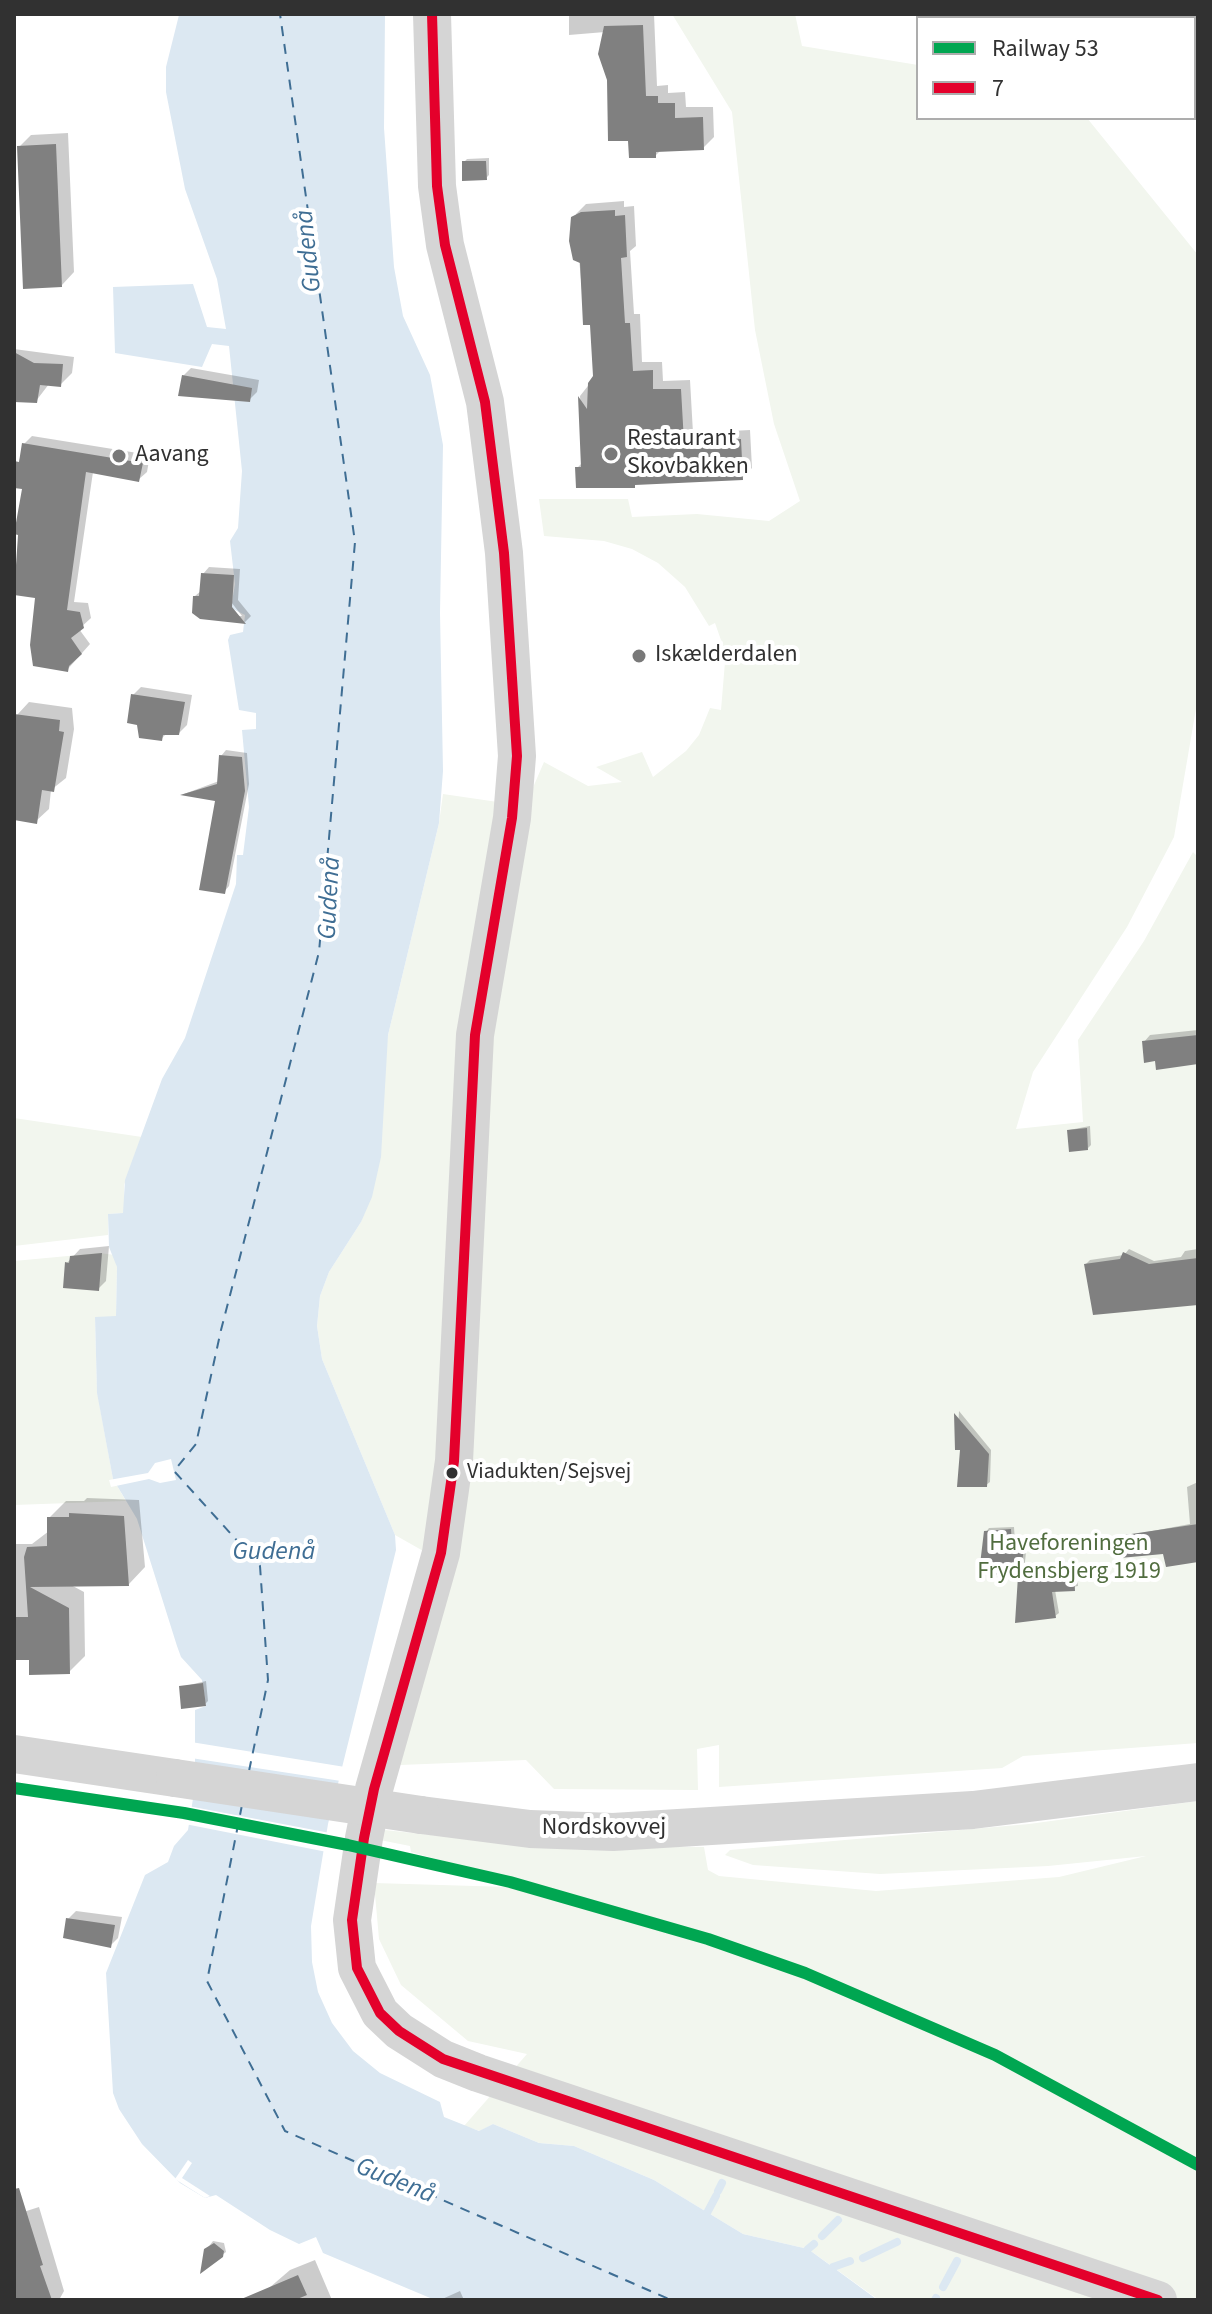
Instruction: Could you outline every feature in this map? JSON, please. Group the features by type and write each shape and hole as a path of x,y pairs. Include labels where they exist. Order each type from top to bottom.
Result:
{"street":[{"path":"432,14 437,186 445,245 485,402 504,553 517,756 512,818 475,1035 454,1461 441,1553 374,1789 364,1838 352,1920 357,1968 380,2013 399,2031 434,2054 478,2073 1158,2300"},
{"name":"Nordskovvej","path":"14,1754 421,1815 530,1829 613,1832 973,1810 1198,1782"}],"green space":[{"name":"Haveforeningen Frydensbjerg 1919","path":"672,14 795,14 802,46 916,65 916,120 1089,120 1198,255 1198,697 1174,837 1127,927 1033,1072 1016,1129 1083,1122 1078,1040 1144,941 1193,852 1198,857 1198,1743 1023,1756 1002,1768 719,1787 719,1745 697,1749 698,1790 554,1789 526,1760 400,1765 448,1565 395,1535 322,1359 317,1326 320,1296 329,1272 361,1222 388,1035 439,823 443,794 525,806 544,762 588,786 622,782 596,767 642,752 653,777 686,751 699,735 710,708 721,710 725,662 722,643 715,623 709,626 685,587 658,563 632,549 604,541 544,536 539,499 628,499 632,517 697,514 769,521 800,501 774,424 755,330 732,112"},
{"path":"14,1118 142,1137 124,1185 124,1213 108,1214 108,1235 14,1246"},
{"path":"100,1253 115,1255 116,1317 95,1317 97,1391 113,1479 126,1501 14,1505 14,1261"},
{"path":"1198,1801 1198,2300 884,2300 876,2298 808,2249 743,2234 654,2180 574,2146 539,2143 493,2124 480,2131 464,2126 527,2054 468,2041 401,1985 379,1939 374,1883 542,1888 411,1852 410,1846 370,1838 375,1829 535,1846 704,1847 708,1870 719,1876 876,1891 1059,1877 1146,1856 1048,1866 880,1874 753,1865 725,1855 730,1850 1029,1824"}],"water":[{"name":"Gudenå","path":"385,14 384,128 394,267 403,316 430,375 443,445 440,613 443,771 439,823 388,1035 381,1157 372,1197 361,1222 329,1272 320,1296 317,1326 322,1359 395,1535 396,1550 328,1824 311,1926 312,1962 318,1992 332,2023 353,2051 380,2073 440,2102 444,2117 479,2131 493,2124 539,2143 574,2146 654,2180 743,2234 808,2249 875,2298 884,2300 435,2300 323,2253 316,2237 299,2244 270,2230 216,2195 205,2198 180,2183 142,2144 119,2109 113,2093 106,1973 145,1875 168,1862 174,1846 188,1830 195,1786 195,1710 206,1706 202,1680 181,1657 137,1519 113,1479 97,1393 95,1317 116,1316 117,1267 109,1247 108,1214 123,1213 125,1180 162,1079 185,1038 236,884 237,855 243,855 249,807 242,730 256,729 256,713 239,710 228,640 230,635 243,632 245,615 231,608 235,584 230,541 238,528 242,471 229,346 212,344 202,367 115,353 113,287 193,284 207,327 226,329 217,279 185,189 166,92 166,67 179,15"}],"pier":[{"path":"171,1459 176,1480 160,1483 149,1479 111,1487 109,1480 148,1473 155,1463"},
{"path":"191,1742 345,1767 341,1781 191,1758"},
{"path":"188,1806 330,1833 327,1852 185,1824"},
{"path":"188,2160 192,2163 182,2178 210,2196 205,2198 175,2179"}],"building":[{"path":"643,25 646,96 658,96 658,103 675,103 675,118 703,117 704,150 656,152 656,158 629,158 628,141 608,141 607,80 598,54 604,26"},
{"path":"56,144 62,287 23,289 17,146"},
{"path":"462,161 486,161 487,180 462,181"},
{"path":"615,210 615,216 625,215 627,257 621,258 625,323 630,323 633,371 653,370 653,389 681,389 684,442 741,439 743,480 635,485 635,488 576,488 575,467 581,467 578,396 587,409 588,383 593,376 590,325 583,325 580,263 573,260 569,241 571,217 581,212"},
{"path":"14,352 34,363 63,364 61,387 40,385 37,403 14,402"},
{"path":"182,375 252,388 250,402 178,396"},
{"path":"22,443 143,463 139,482 86,472 67,610 80,612 84,628 71,638 82,654 69,666 68,672 33,666 30,645 35,598 14,595 18,535 14,534 22,489 14,488 14,461 19,462"},
{"path":"201,573 234,575 232,607 246,624 200,619 192,613 193,596 199,596"},
{"path":"131,694 185,702 179,735 163,735 162,741 139,738 137,725 127,723"},
{"path":"14,714 60,720 59,731 64,732 54,792 42,790 37,824 14,820"},
{"path":"219,755 242,757 245,791 225,894 199,890 215,801 180,795 217,784"},
{"path":"1198,1035 1198,1064 1156,1070 1155,1061 1144,1063 1142,1041"},
{"path":"1087,1128 1088,1150 1069,1152 1067,1130"},
{"path":"1123,1252 1149,1264 1198,1258 1198,1305 1093,1315 1084,1264 1120,1259"},
{"path":"102,1253 99,1291 63,1288 65,1262 69,1263 70,1256"},
{"path":"954,1413 989,1454 987,1487 957,1487 960,1450 955,1450"},
{"path":"69,1513 124,1516 129,1586 30,1587 69,1608 70,1674 29,1675 29,1660 14,1660 14,1617 28,1617 24,1557 27,1547 47,1546 47,1517 69,1517"},
{"path":"1198,1524 1198,1562 1166,1567 1163,1554 1120,1558 1118,1536"},
{"path":"1011,1529 1012,1545 1024,1546 1021,1574 1074,1570 1075,1591 1052,1592 1056,1618 1015,1623 1018,1576 979,1573 984,1531"},
{"path":"203,1683 206,1706 181,1709 179,1686"},
{"path":"66,1918 115,1925 111,1948 63,1938"},
{"path":"19,2188 52,2300 14,2300 14,2189"},
{"path":"214,2243 224,2251 223,2257 200,2274 204,2249"},
{"path":"298,2275 307,2295 295,2300 239,2300"}],"waterway":[{"path":"718,2191 722,2183"},
{"path":"707,2213 716,2196"},
{"path":"822,2236 838,2220"},
{"path":"863,2258 897,2242"},
{"path":"808,2249 814,2244"},
{"path":"833,2267 850,2261"},
{"path":"943,2287 957,2261"}],"ferry route":[{"path":"249,1771 268,1680 260,1566 174,1471 196,1444 221,1330 319,952 355,542 280,14"},
{"path":"242,1805 207,1981 285,2131 671,2300"}],"rail line":[{"name":"53","path":"14,1788 184,1813 348,1845 510,1882 708,1939 805,1973 995,2055 1198,2165"}],"transit line":[{"name":"7","path":"432,14 437,186 445,245 485,402 504,553 517,756 512,818 475,1035 454,1461 441,1553 374,1789 364,1838 352,1920 357,1968 380,2013 399,2031 443,2059 1158,2300"}],"place":[{"name":"Restaurant Skovbakken","path":"611,454"},
{"name":"Aavang","path":"119,456"},
{"name":"Iskælderdalen","path":"639,656"},
{"name":"Viadukten/Sejsvej","path":"452,1473"}]}
